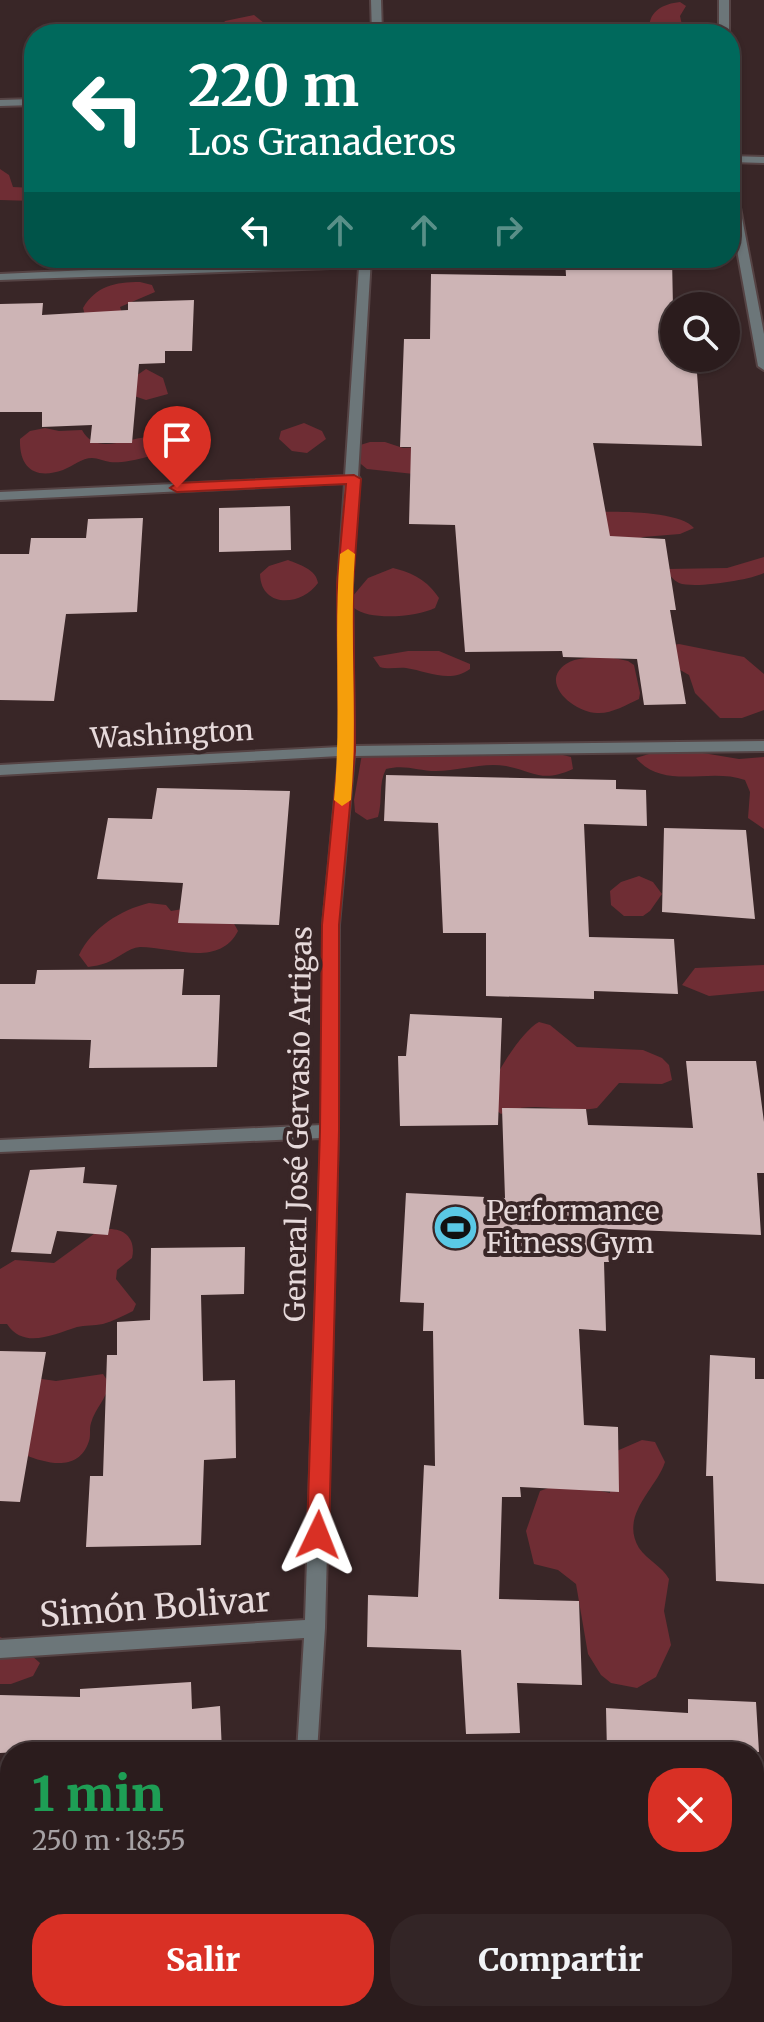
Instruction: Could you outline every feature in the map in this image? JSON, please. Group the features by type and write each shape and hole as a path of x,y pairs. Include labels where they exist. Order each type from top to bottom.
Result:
{"street":[{"path":"376,0 377,24"},
{"path":"724,0 724,24"},
{"path":"0,103 24,102"},
{"path":"740,159 764,160"},
{"path":"740,235 764,366"},
{"path":"0,277 193,268"},
{"name":"General José Gervasio Artigas","path":"308,1742 315,1628 330,1131 331,925 347,751 345,585 354,479 365,268"},
{"path":"0,496 354,479"},
{"name":"Washington","path":"0,770 347,751 764,746"},
{"path":"0,1146 330,1131"},
{"name":"Simón Bolivar","path":"0,1649 315,1628"}],"shaded area":[{"path":"680,2 686,6 680,16 682,24 649,24 656,11"},
{"path":"254,15 264,23 223,24"},
{"path":"0,169 9,175 13,187 24,188 24,201 0,200"},
{"path":"140,282 152,285 155,292 120,307 128,331 86,319 83,308 100,290 114,284"},
{"path":"146,369 163,378 168,394 146,400 134,396 133,378"},
{"path":"304,423 322,431 326,439 307,453 292,451 279,439 281,431"},
{"path":"45,428 82,430 88,438 103,444 152,437 174,444 162,452 134,460 110,462 88,458 63,470 44,473 26,464 20,439 30,431"},
{"path":"385,442 403,448 427,447 414,474 367,469 356,460 357,446"},
{"path":"600,512 664,516 694,528 680,534 643,537 616,548 578,523"},
{"path":"764,557 764,573 722,583 686,585 679,583 667,569 727,568"},
{"path":"288,560 311,571 318,583 302,596 283,600 267,593 260,574 269,566"},
{"path":"393,568 413,575 430,586 439,598 435,608 417,614 382,616 354,608 352,597 368,578"},
{"path":"679,644 744,657 764,674 764,710 742,718 720,718 695,693 689,675 675,667 667,646"},
{"path":"408,651 439,651 470,664 470,669 455,676 446,676 406,668 380,667 373,657"},
{"path":"604,656 634,665 639,699 608,712 588,712 563,696 556,680 558,672 570,662"},
{"path":"685,750 739,759 764,757 764,829 748,818 750,792 745,780 660,774 636,758"},
{"path":"555,753 571,757 573,769 546,776 497,765 436,771 405,767 386,769 378,817 367,820 355,812 354,800 362,754 483,756"},
{"path":"639,876 653,882 662,894 643,916 624,916 611,905 610,891 621,882"},
{"path":"149,903 166,905 171,911 200,907 218,910 232,921 238,931 230,942 207,952 140,947 106,963 88,967 79,955 91,936 118,915"},
{"path":"764,965 764,991 709,996 682,985 695,968"},
{"path":"539,1022 550,1025 577,1047 643,1050 662,1058 669,1065 672,1080 662,1084 619,1083 597,1108 537,1107 501,1114 486,1102 488,1093 515,1046"},
{"path":"98,1231 121,1231 129,1237 133,1246 132,1258 117,1270 116,1279 136,1304 133,1311 103,1324 77,1327 40,1338 22,1336 7,1324 0,1324 0,1269 15,1260 54,1263"},
{"path":"103,1374 109,1383 108,1389 90,1425 89,1441 78,1458 53,1463 25,1455 35,1378 56,1381"},
{"path":"642,1440 655,1442 665,1462 636,1513 634,1536 643,1553 669,1579 664,1611 671,1645 656,1677 637,1688 611,1683 601,1675 588,1654 576,1584 558,1570 534,1564 526,1531 540,1491 562,1483 610,1493 612,1453"},
{"path":"0,1637 22,1647 40,1663 33,1676 11,1684 0,1684"}],"building":[{"path":"566,268 672,268 673,292 660,292 660,372 697,372 702,446 593,443 610,536 665,539 676,610 670,610 686,704 644,705 637,659 563,657 562,651 465,652 455,525 409,524 411,447 400,447 404,339 430,339 431,274 566,276"},
{"path":"194,300 192,351 165,351 165,363 139,364 132,443 90,443 92,425 42,427 42,412 0,412 0,304 43,303 42,315 128,310 128,302"},
{"path":"290,506 291,550 219,552 219,508"},
{"path":"143,518 137,612 66,614 54,701 0,700 0,554 29,554 31,538 86,538 88,519"},
{"path":"386,775 616,780 616,789 646,790 647,826 584,824 589,937 674,939 678,994 594,991 594,999 486,996 486,933 443,933 438,823 384,821"},
{"path":"157,788 290,791 279,925 178,923 183,883 97,879 108,818 152,819"},
{"path":"664,828 746,830 755,919 662,912"},
{"path":"184,969 182,995 220,995 217,1067 89,1068 91,1040 0,1039 0,984 35,984 37,970"},
{"path":"410,1014 502,1018 498,1125 400,1126 398,1056 406,1056"},
{"path":"686,1061 756,1061 764,1122 764,1173 757,1173 761,1235 609,1229 610,1262 604,1262 606,1331 579,1329 584,1425 618,1427 619,1492 520,1487 521,1497 502,1497 499,1599 579,1601 582,1685 517,1683 520,1733 466,1734 461,1650 367,1647 368,1595 418,1597 424,1465 435,1466 433,1331 423,1331 424,1303 400,1302 406,1193 505,1198 502,1108 586,1109 588,1125 693,1128"},
{"path":"85,1167 83,1183 117,1185 108,1235 57,1231 51,1254 11,1252 30,1170"},
{"path":"245,1247 244,1294 201,1295 203,1381 235,1380 236,1458 204,1460 201,1545 86,1547 90,1476 103,1476 107,1355 117,1355 117,1322 150,1320 151,1248"},
{"path":"0,1351 46,1352 20,1502 0,1501"},
{"path":"710,1355 755,1358 755,1379 764,1379 764,1584 716,1581 713,1476 706,1476"},
{"path":"191,1682 192,1709 220,1706 222,1742 0,1742 0,1695 80,1697 80,1689"},
{"path":"688,1699 756,1702 758,1742 607,1742 606,1708 688,1713"}],"slow traffic":[{"path":"342,800 347,751 345,585 348,554"}],"place":[{"name":"Performance Fitness Gym","path":"455,1227"}],"route":[{"path":"177,488 354,479 345,585 347,751 331,925 330,1131 318,1535"}]}
